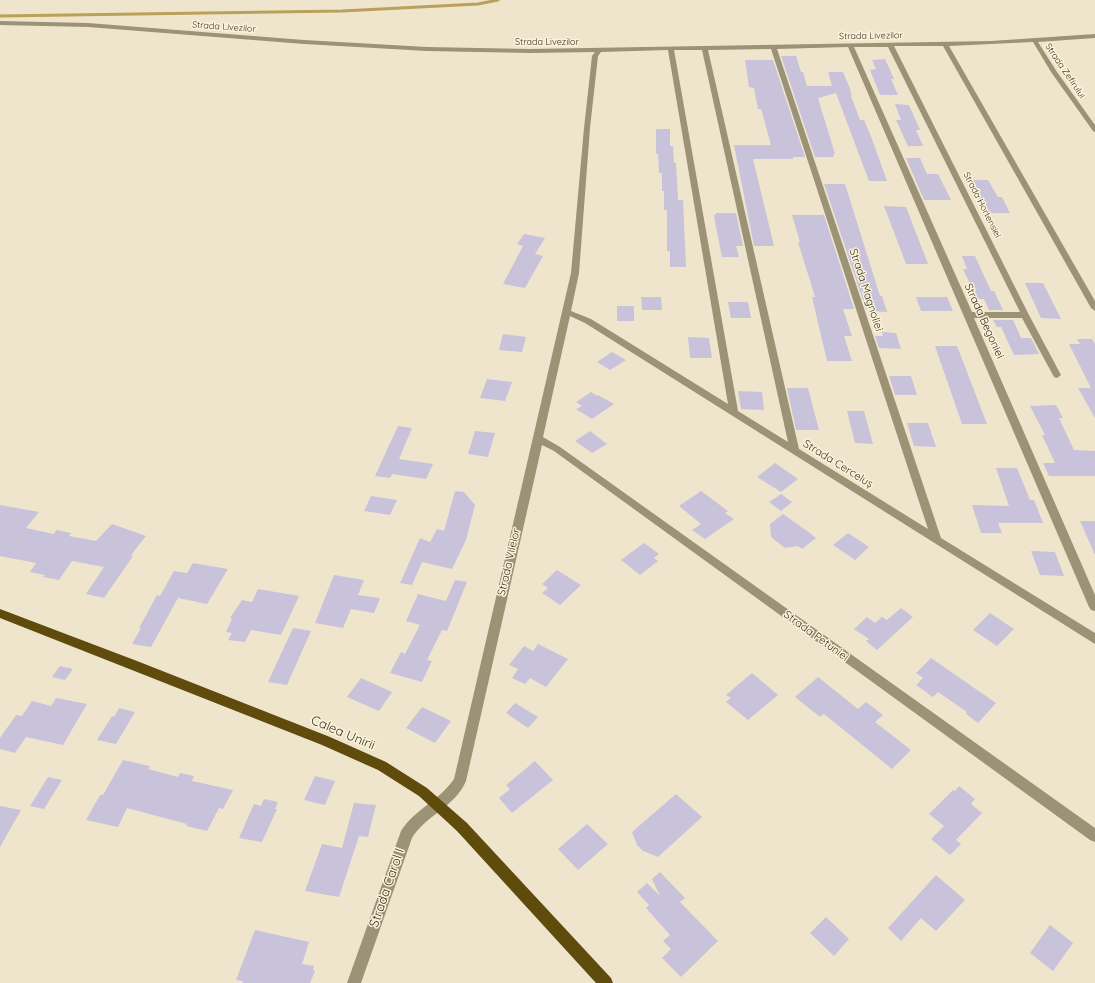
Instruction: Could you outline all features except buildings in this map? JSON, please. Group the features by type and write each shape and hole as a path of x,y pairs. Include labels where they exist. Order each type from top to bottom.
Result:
{"main road":[{"name":"Calea Unirii","path":"0,613 133,664 362,757 400,777 437,804 468,833 606,983"}],"street":[{"name":"Strada Livezilor","path":"0,24 88,25 304,42 427,49 598,51 773,46 945,44 1094,38"},
{"name":"Strada Zefirului","path":"1035,41 1054,72 1095,130"},
{"name":"Strada Hortensiei","path":"890,44 1057,375"},
{"path":"945,44 1095,308"},
{"name":"Strada Begoniei","path":"850,45 970,315 1095,608"},
{"name":"Strada Magnoliei","path":"773,46 937,540"},
{"path":"706,48 795,451"},
{"path":"671,49 734,413"},
{"name":"Strada Vilelor","path":"437,804 451,794 460,781 537,438 567,312 575,273 587,128 595,56 598,51"},
{"name":"Strada Cerceluș","path":"567,312 582,318 1095,639"},
{"path":"970,315 1026,315"},
{"name":"Strada Petuniei","path":"537,438 557,448 1095,836"},
{"name":"Strada Carol I","path":"354,983 406,835 421,816 437,804"}],"waterway":[{"path":"0,16 342,11 478,4 498,0"}]}
